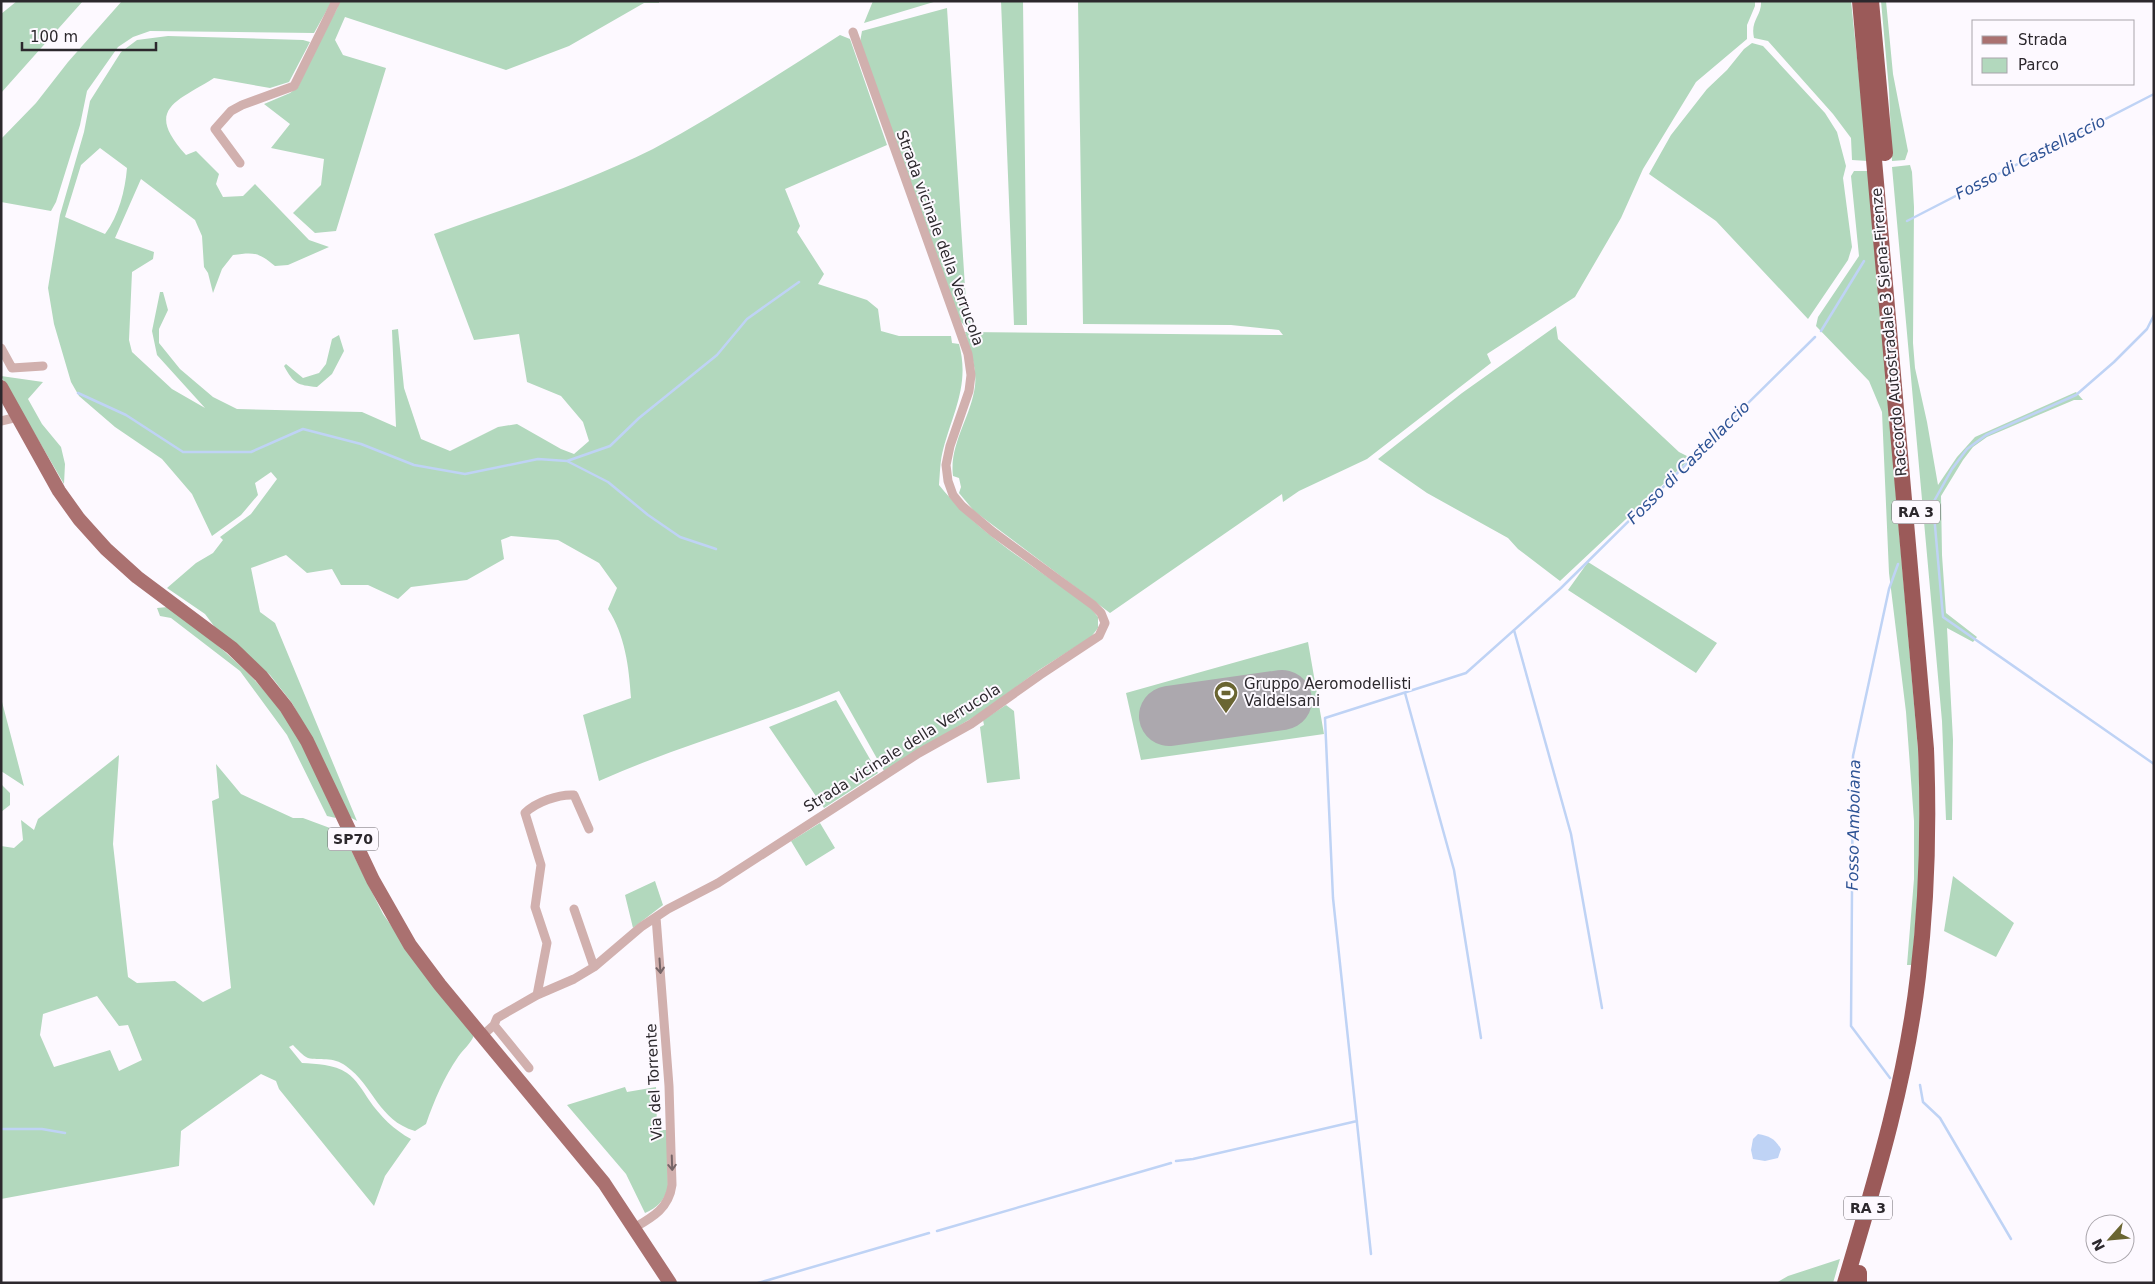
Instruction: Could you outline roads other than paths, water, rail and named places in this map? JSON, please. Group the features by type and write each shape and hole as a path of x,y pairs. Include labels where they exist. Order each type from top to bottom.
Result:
{"highway":[{"name":"Raccordo Autostradale 3 Siena-Firenze","path":"1860,1 1926,749 1928,803 1926,882 1916,1022"},
{"name":"Raccordo Autostradale 3 Siena-Firenze","path":"1858,1280 1894,1134 1916,1022 1928,980 1935,904 1938,841 1937,755 1871,1"},
{"name":"Raccordo Autostradale 3 Siena-Firenze","path":"1845,1283 1894,1134"},
{"path":"1839,1283 1856,1248"}],"main road":[{"name":"SP70","path":"3,392 59,491 78,519 106,550 137,577 232,648 261,676 286,708 307,741 364,863 397,923 420,959 604,1183 670,1283"}],"street":[{"path":"240,163 215,129 231,111 294,86 336,1"},
{"name":"Strada vicinale della Verrucola","path":"656,918 668,909 718,882 919,753 971,724 1099,636 1105,623 1101,613 1093,605 993,532 962,506 954,495 948,480 946,465 950,446 969,391 971,375 968,354 852,32"},
{"path":"1,348 12,368 43,366"},
{"path":"1,421 18,417"},
{"path":"537,995 547,943 535,908 541,865 525,813 531,807 565,794 574,795 589,829"},
{"path":"574,909 594,967"},
{"path":"482,1036 494,1025 497,1018 537,995 574,979 594,967 641,927 656,918"},
{"name":"Via del Torrente","path":"634,1228 660,1212 669,1198 672,1185 669,1086 656,918"},
{"path":"494,1025 529,1068"}],"water":[{"path":"1758,1134 1772,1138 1777,1143 1781,1149 1778,1158 1765,1161 1753,1159 1751,1150 1753,1139"}],"waterway":[{"name":"Fosso di Castellaccio","path":"1907,221 2154,94"},
{"name":"Fosso Amboiana","path":"2154,96 2154,135"},
{"name":"Fosso di Castellaccio","path":"1821,331 1864,261"},
{"path":"567,461 610,446 639,418 717,355 747,319 799,282"},
{"path":"2154,315 2147,329 2114,362 2076,395 1986,435 1967,449 1952,469 1933,503 1943,617 2154,764"},
{"path":"1371,1254 1333,898 1325,718 1466,673 1561,588 1815,337"},
{"path":"78,393 126,415 183,452 251,452 303,429 361,444 414,465 465,474 538,459 567,461 608,482 648,515 680,537 716,549"},
{"name":"Fosso Amboiana","path":"1890,1078 1851,1026 1853,756 1889,589 1898,564"},
{"path":"1514,630 1571,834 1602,1008"},
{"path":"1405,693 1454,870 1481,1038"},
{"name":"Fosso Amboiana","path":"1920,1085 1923,1102 1940,1118 2011,1239"},
{"path":"1176,1161 1193,1159 1357,1121"},
{"path":"1,1129 42,1129 65,1133"},
{"path":"937,1231 1171,1163"},
{"path":"758,1283 929,1233"}],"place":[{"name":"Gruppo Aeromodellisti Valdelsani","path":"1226,714"}]}
